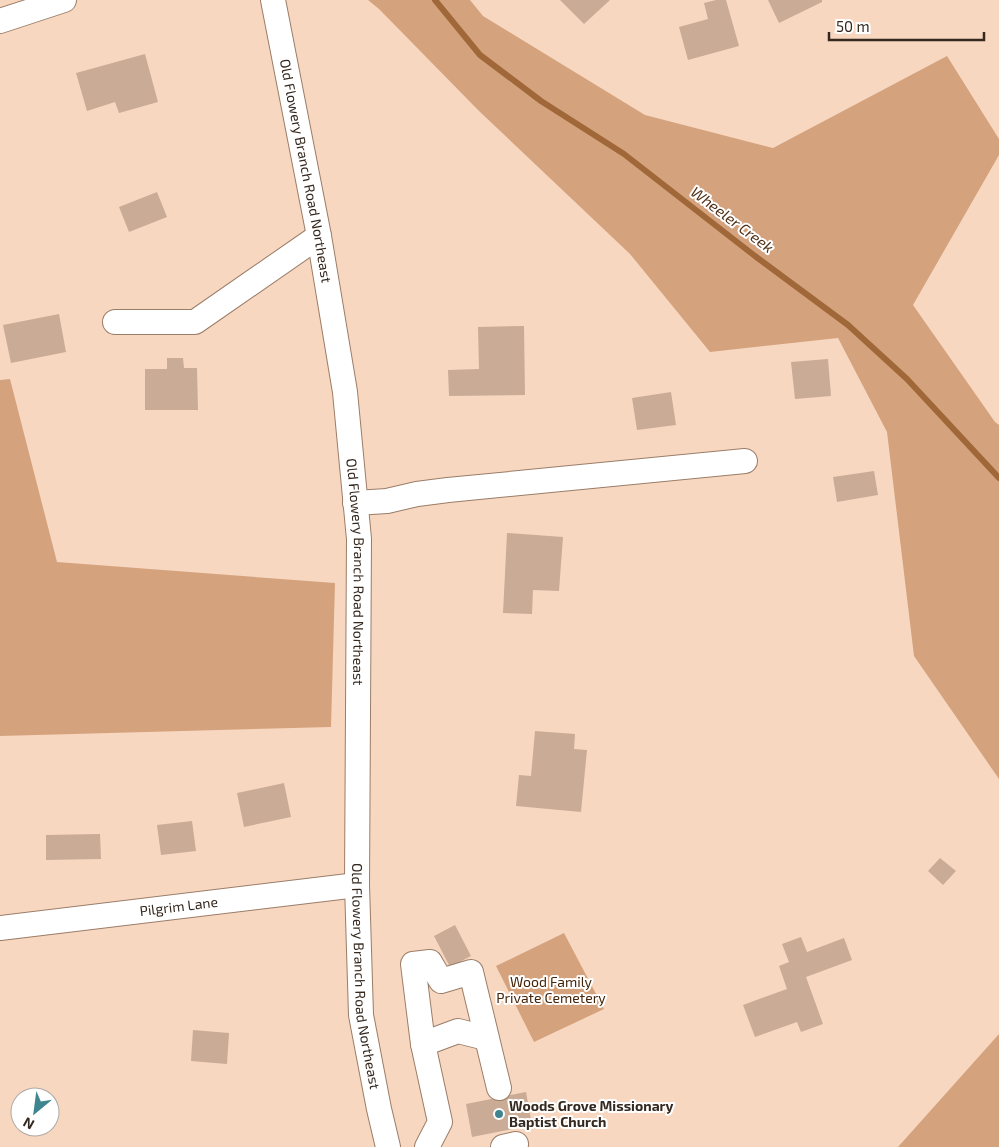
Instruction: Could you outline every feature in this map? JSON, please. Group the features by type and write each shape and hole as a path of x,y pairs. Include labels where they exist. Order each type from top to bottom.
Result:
{"street":[{"path":"0,21 64,0"},
{"name":"Old Flowery Branch Road Northeast","path":"273,0 319,236 345,392 359,539 357,885 361,1015 378,1109 388,1147"},
{"path":"115,322 195,322 319,236"},
{"path":"355,503 388,501 417,494 448,490 745,460"},
{"name":"Pilgrim Lane","path":"0,928 357,885"},
{"path":"427,1147 440,1122 422,1044 413,964 430,962 441,982 471,972 498,1088"},
{"path":"422,1044 458,1031 486,1038"}],"green space":[{"path":"368,0 470,0 483,16 645,115 773,148 947,56 999,139 999,155 913,305 995,422 999,425 999,779 914,656 887,432 838,338 710,352 630,254 479,111"},
{"path":"10,379 57,562 335,583 331,727 0,736 0,380"},
{"name":"Wood Family Private Cemetery","path":"564,933 604,1009 534,1042 496,966"},
{"path":"999,1034 999,1147 898,1147"}],"building":[{"path":"560,0 610,0 584,24"},
{"path":"726,0 739,46 688,60 679,27 708,19 704,3"},
{"path":"768,0 822,0 822,2 779,23"},
{"path":"145,54 158,102 119,113 115,102 87,111 76,73"},
{"path":"157,192 167,217 129,232 119,207"},
{"path":"59,314 66,352 11,363 3,325"},
{"path":"524,326 525,395 449,396 448,370 479,369 478,327"},
{"path":"167,358 183,358 184,368 197,368 198,410 145,410 145,369 167,369"},
{"path":"828,359 831,396 795,399 791,362"},
{"path":"671,392 676,425 637,430 632,398"},
{"path":"874,471 878,495 837,502 833,477"},
{"path":"507,533 563,537 559,591 533,590 532,614 503,613"},
{"path":"535,731 575,734 574,749 587,750 581,812 516,806 519,775 531,776"},
{"path":"284,783 291,817 244,827 237,793"},
{"path":"192,821 196,851 161,855 157,825"},
{"path":"100,834 101,859 46,860 46,835"},
{"path":"940,858 956,871 943,885 928,871"},
{"path":"455,925 471,956 450,967 434,936"},
{"path":"801,937 807,952 844,938 852,960 806,977 823,1024 801,1032 797,1022 755,1037 743,1005 787,989 779,966 789,962 782,944"},
{"path":"193,1030 229,1033 227,1064 191,1061"},
{"name":"Woods Grove Missionary Baptist Church","path":"526,1092 532,1125 472,1137 466,1104"}],"waterway":[{"name":"Wheeler Creek","path":"435,0 480,55 541,101 624,154 755,256 848,325 907,379 999,478"}],"place":[{"name":"Woods Grove Missionary Baptist Church","path":"499,1114"}]}
